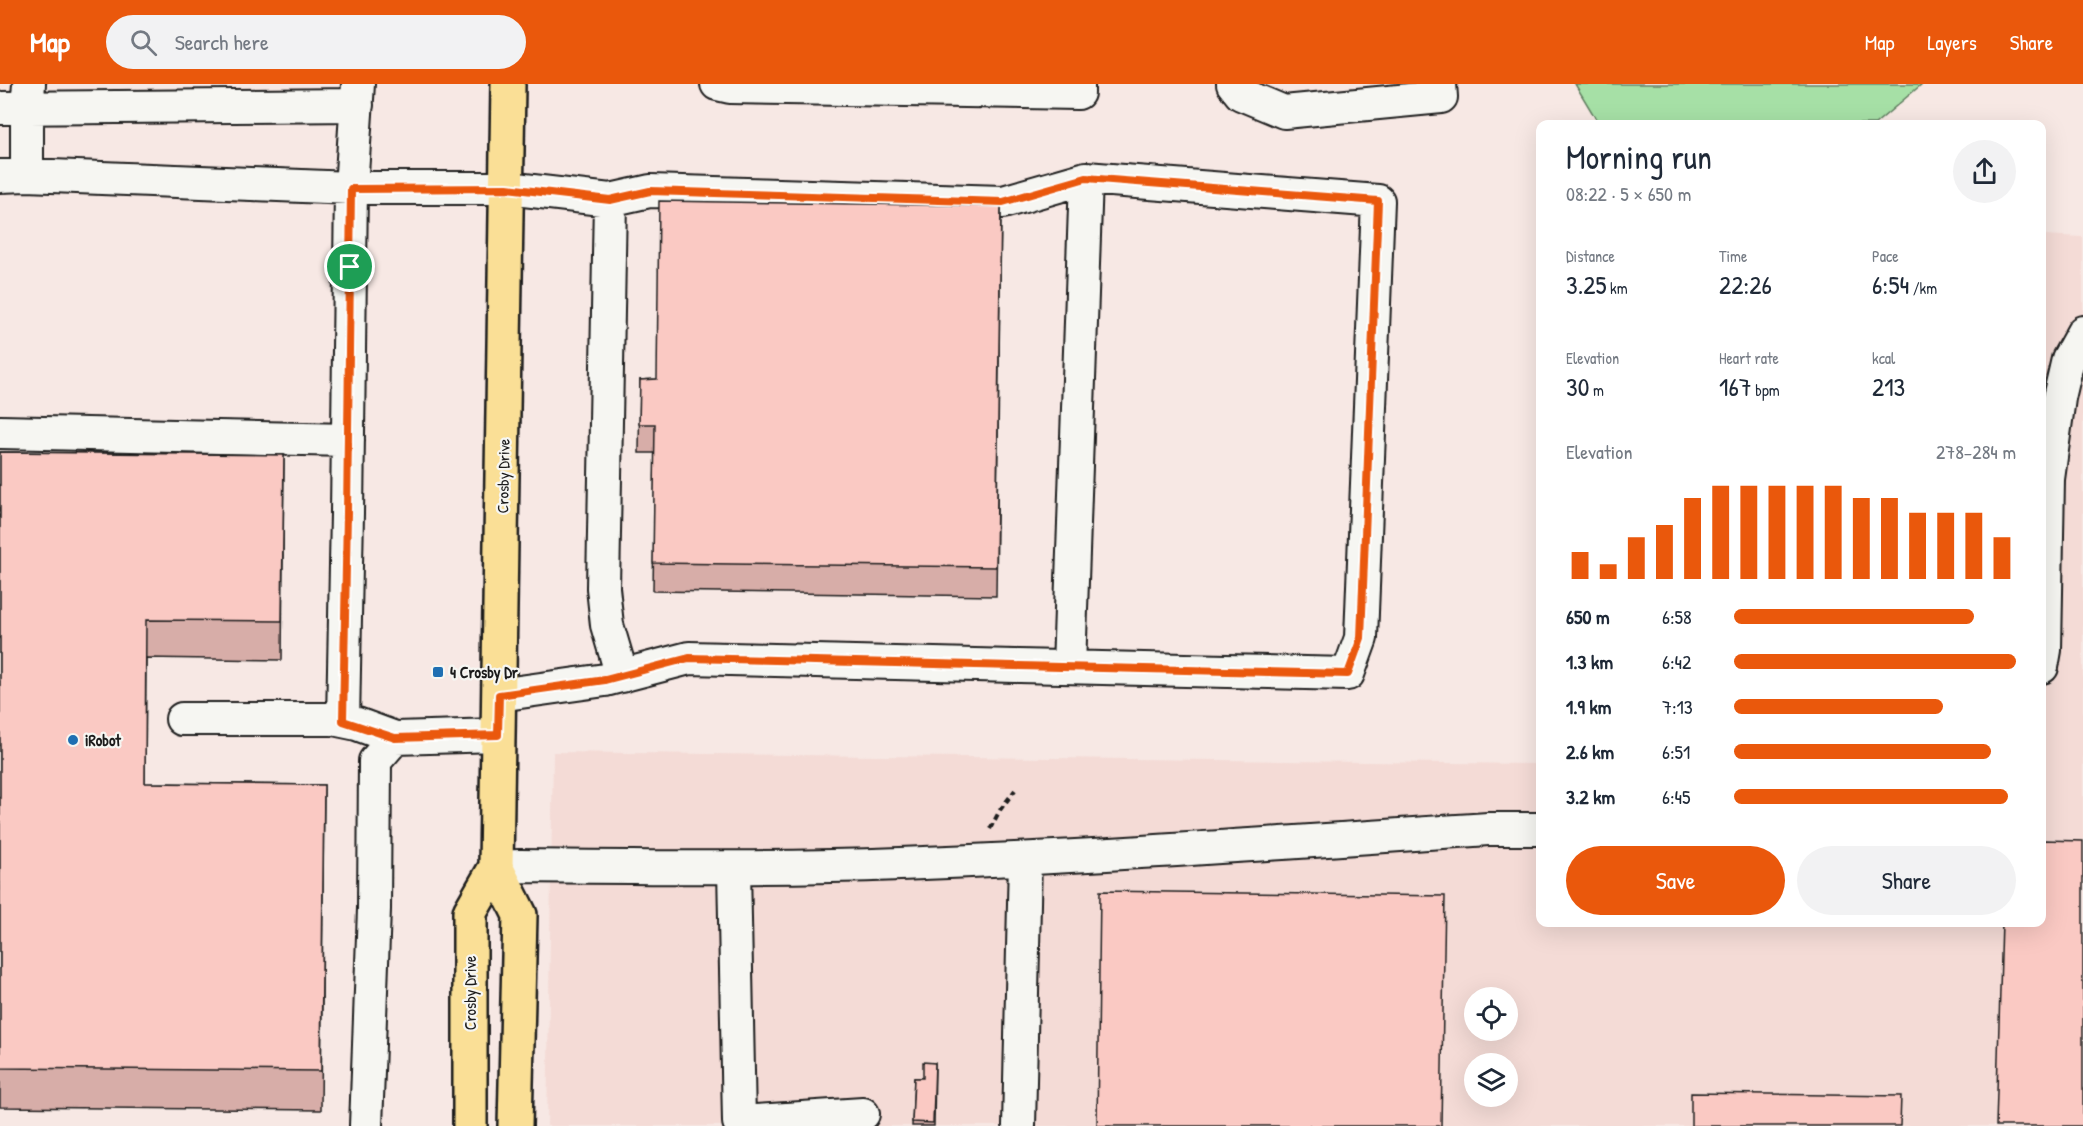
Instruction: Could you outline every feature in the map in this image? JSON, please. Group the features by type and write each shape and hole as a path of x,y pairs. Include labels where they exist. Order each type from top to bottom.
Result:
{"main road":[{"name":"Crosby Drive","path":"508,84 496,867 520,915 515,1126"},
{"name":"Crosby Drive","path":"470,1126 470,912 496,867"}],"lane":[{"path":"717,84 729,87 1078,93 1078,84"},
{"path":"1233,84 1241,94 1284,112 1340,95 1441,97 1440,84"},
{"path":"343,721 351,189 358,94 18,100 13,176 351,189 507,188 610,200 650,191 1003,202 1086,178 1378,201 1361,638 1348,674 689,658 605,680 499,695"},
{"path":"1069,667 1086,178"},
{"path":"610,200 603,588 608,625 622,676"},
{"path":"2046,593 2048,479 2059,398 2068,359 2083,332"},
{"path":"0,432 348,440"},
{"path":"182,719 333,719 395,738 498,735"},
{"path":"366,1126 375,909 375,761 395,738"},
{"path":"496,867 734,868 1024,859 1488,829 1536,829"},
{"path":"1019,1126 1024,859"},
{"path":"734,868 740,1122 863,1114"}],"path":[{"path":"986,836 1000,810 1015,790"}],"shaded area":[{"path":"2046,235 2083,237 2083,1126 547,1126 553,752 1536,764 1536,927 2046,927"}],"green space":[{"path":"1575,84 1922,84 1880,120 1597,120"}],"building":[{"path":"659,201 1001,206 996,567 653,563 655,424 639,424 640,380 657,379"},
{"name":"iRobot","path":"0,452 284,455 282,621 146,620 145,783 324,785 321,1071 0,1068"},
{"path":"2046,840 2083,841 2083,1126 1996,1126 2002,927 2046,927"},
{"path":"1100,891 1445,896 1441,1126 1097,1126"},
{"path":"923,1062 935,1063 933,1123 912,1122 914,1078 923,1078"},
{"path":"1691,1093 1901,1096 1900,1126 1691,1126"}],"place":[{"name":"4 Crosby Dr","path":"438,672"},
{"name":"iRobot","path":"73,740"}],"route":[{"path":"1086,178 1378,201 1361,638 1348,674 689,658 605,680 499,695 498,735 395,738 343,721 350,267 351,189 507,188 610,200 650,191 1003,202 1086,178"}]}
